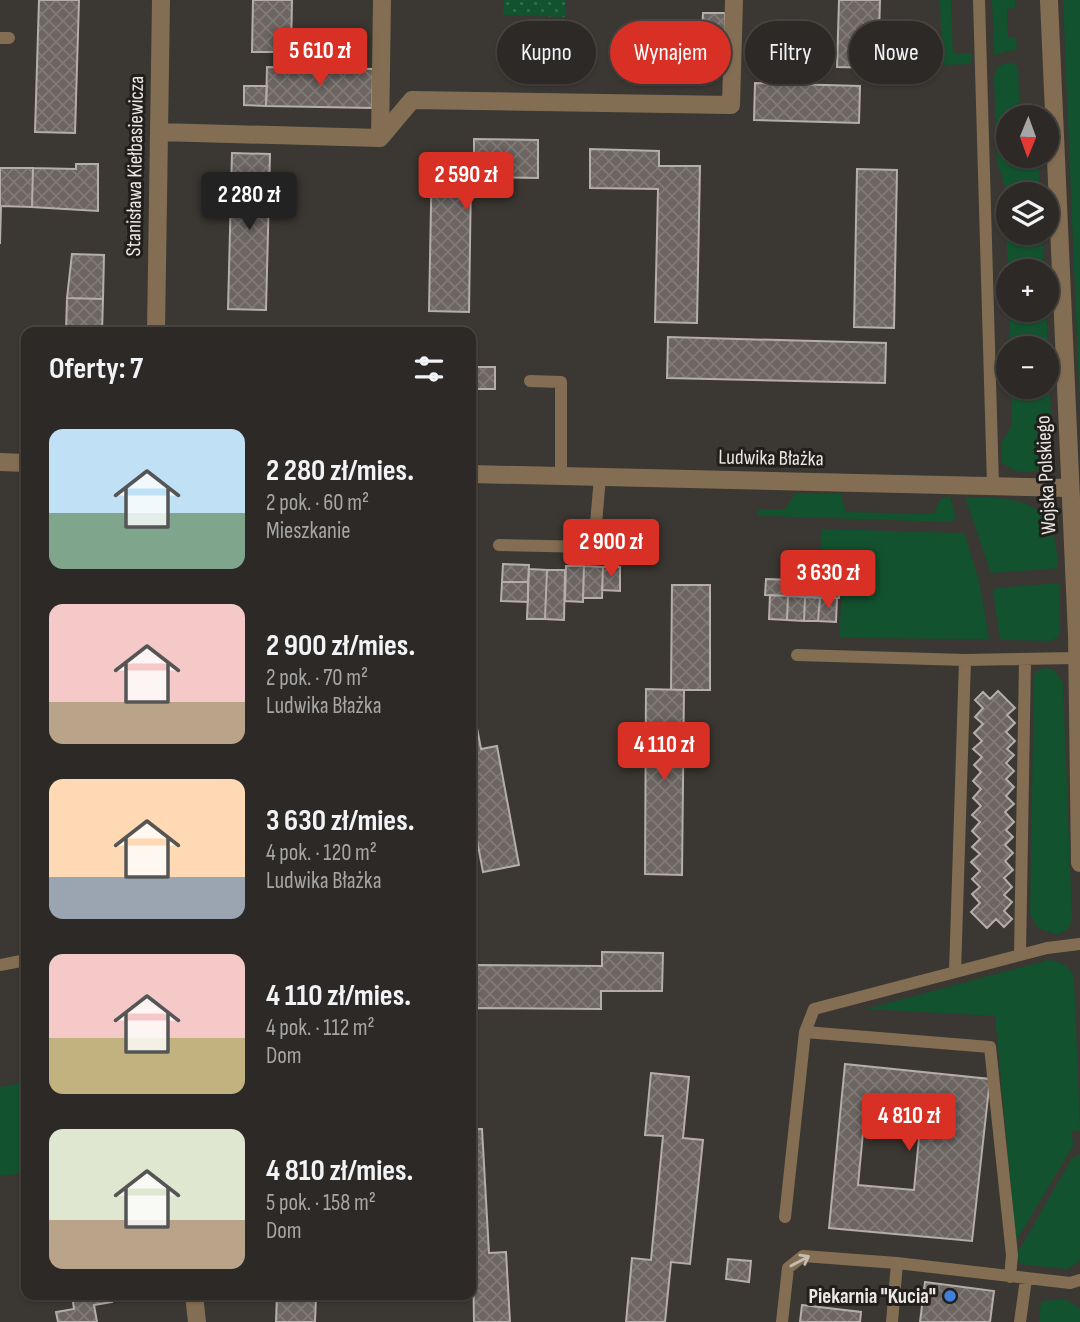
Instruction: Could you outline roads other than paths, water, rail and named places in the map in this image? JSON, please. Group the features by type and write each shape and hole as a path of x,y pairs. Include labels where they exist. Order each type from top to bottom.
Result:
{"street":[{"name":"Stanisława Kiełbasiewicza","path":"156,327 161,0"},
{"path":"380,138 382,0"},
{"path":"380,138 412,100 731,105 734,0"},
{"name":"Wojska Polskiego","path":"1049,0 1069,488 1078,634 1080,863"},
{"path":"159,132 380,138"},
{"path":"0,462 21,463"},
{"name":"Ludwika Błażka","path":"476,474 1069,488"},
{"path":"195,1300 197,1322"}],"lane":[{"path":"979,0 993,485"},
{"path":"530,381 561,382 561,476"},
{"path":"499,545 594,548 600,477"},
{"path":"797,655 965,660 1077,658"},
{"path":"955,972 965,660"},
{"path":"1020,955 1025,660"},
{"path":"785,1217 805,1032 814,1009 1020,955 1080,944"},
{"path":"0,965 21,961"},
{"path":"805,1032 990,1047 1012,1255 1010,1277"},
{"path":"782,1322 788,1268 803,1256 897,1263 1070,1283 1080,1280"},
{"path":"892,1322 897,1263"},
{"path":"1020,1322 1026,1279"}],"place":[{"name":"Piekarnia \"Kucia\"","path":"950,1296"}]}
